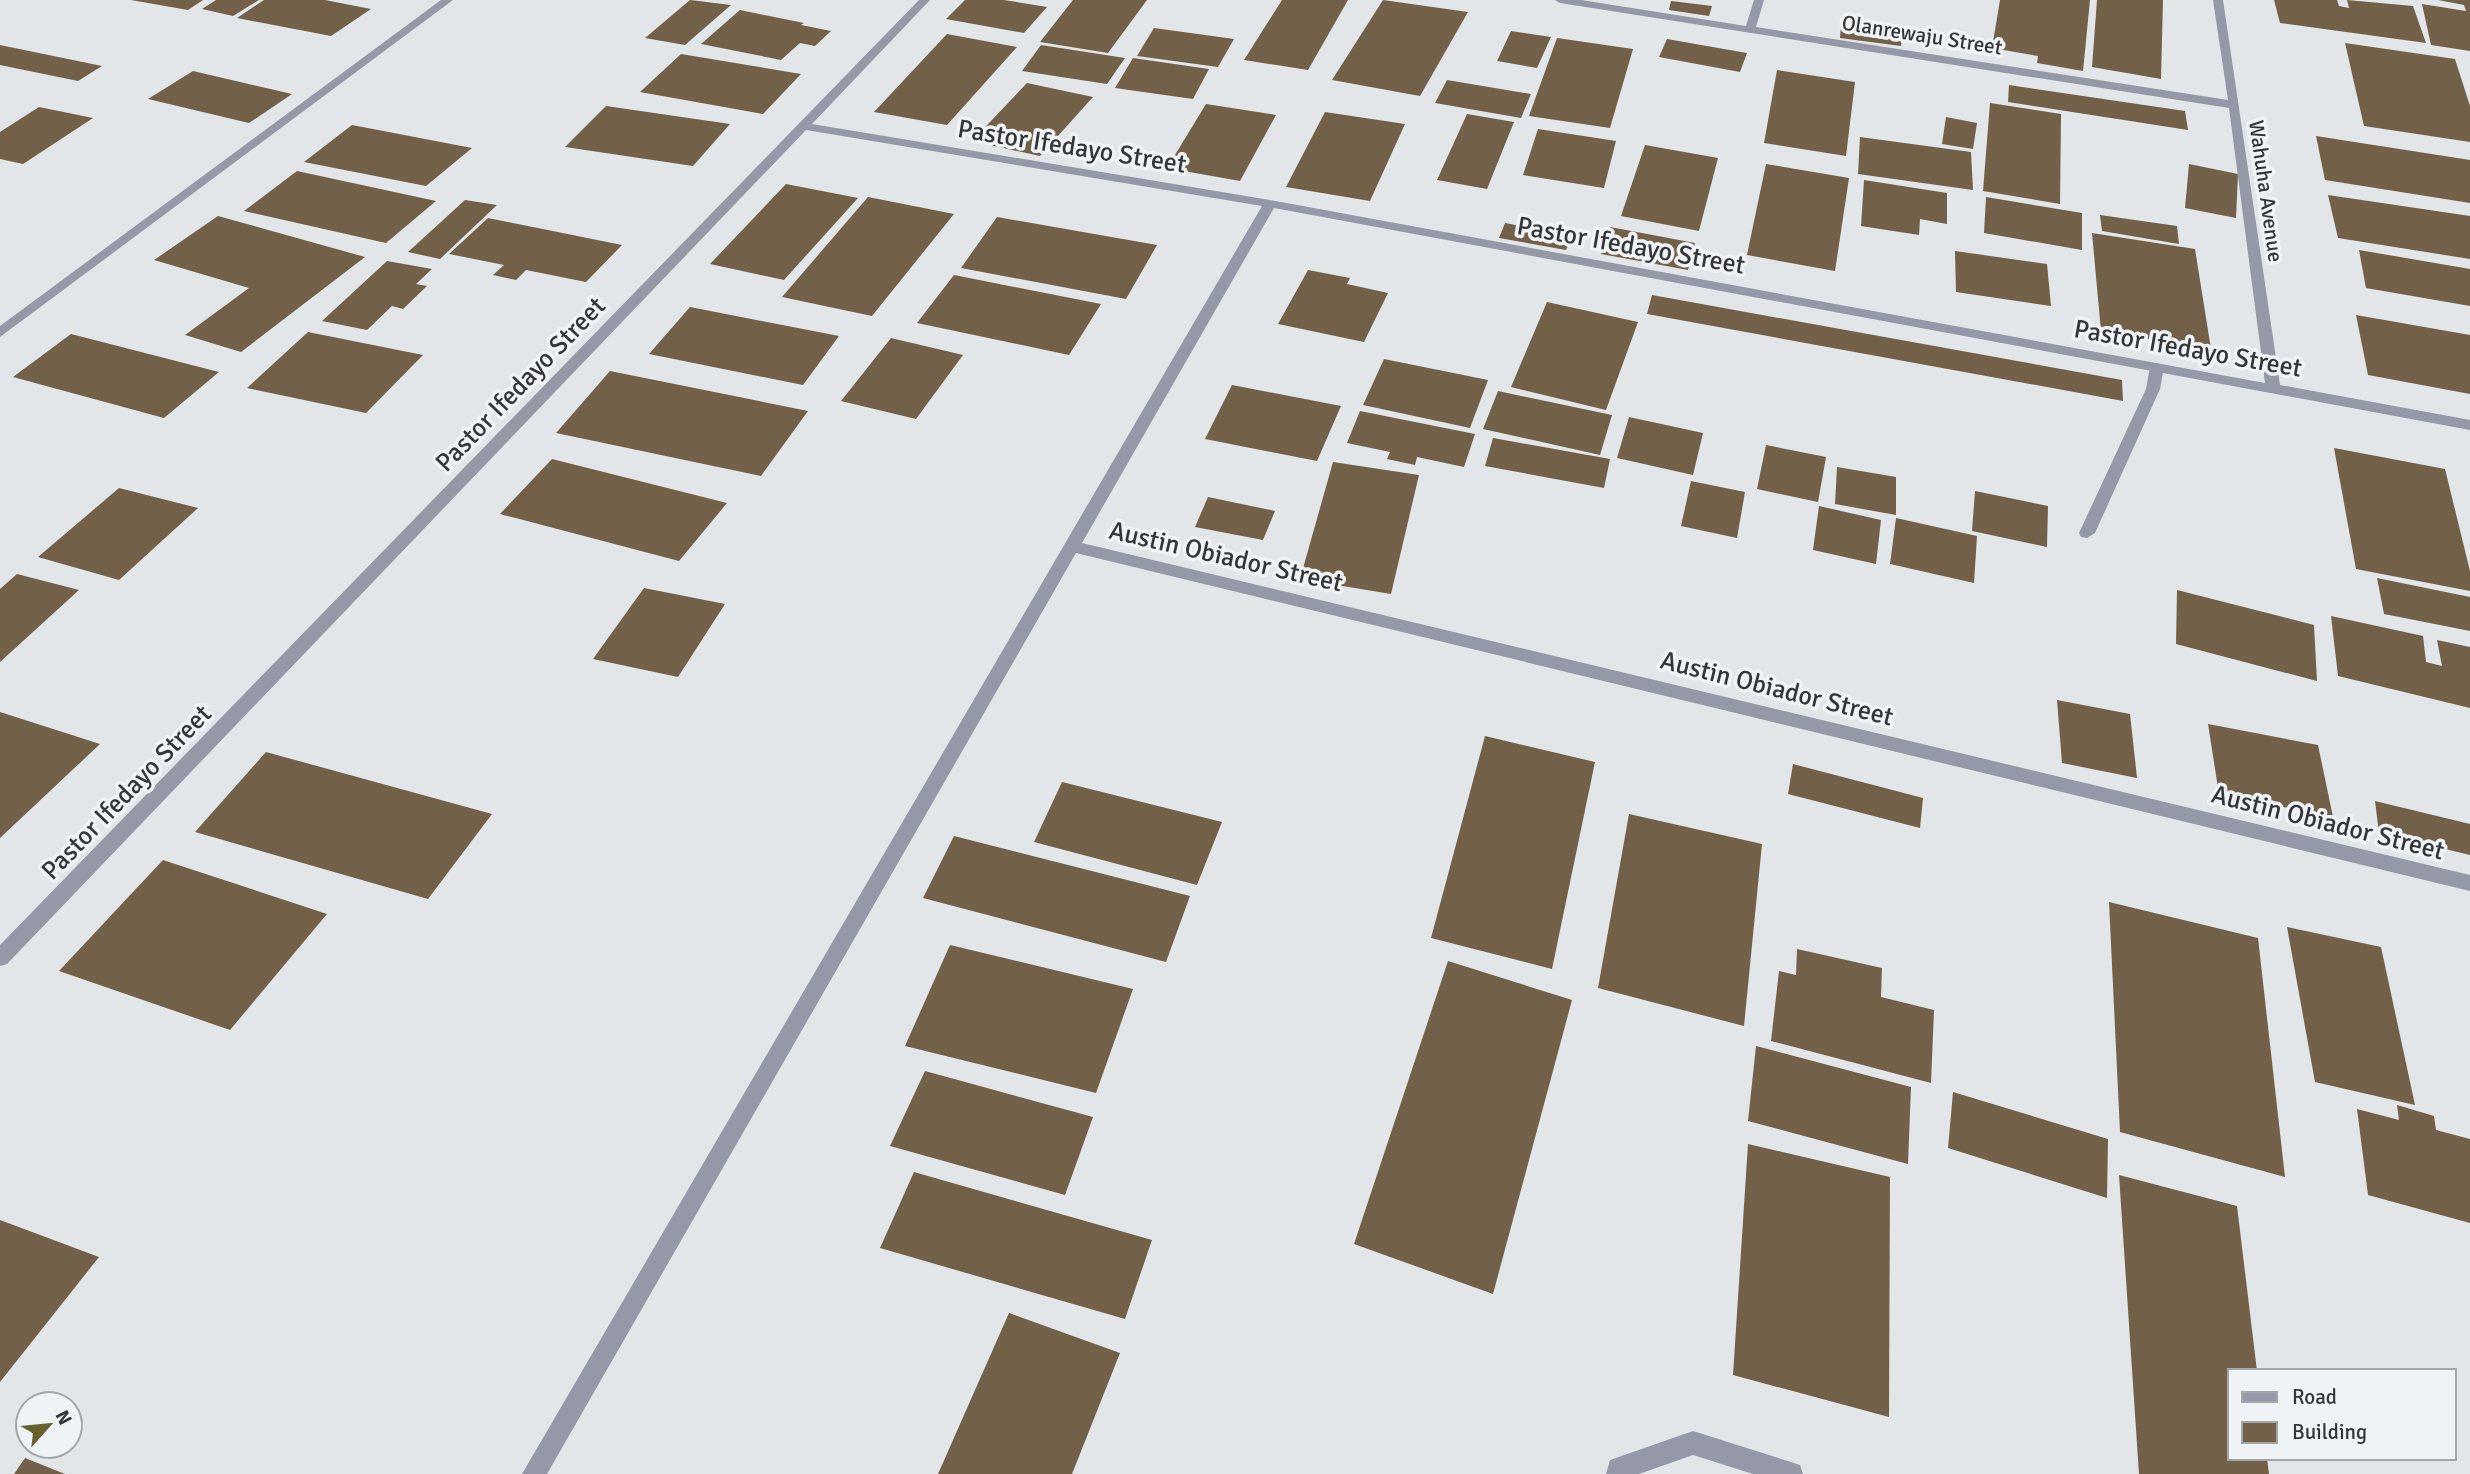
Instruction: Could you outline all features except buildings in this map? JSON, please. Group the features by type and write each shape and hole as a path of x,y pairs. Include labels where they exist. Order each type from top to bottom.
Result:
{"street":[{"path":"0,332 448,0"},
{"path":"802,126 925,0"},
{"name":"Olanrewaju Street","path":"1560,0 1751,27 2235,104"},
{"path":"1751,27 1759,0"},
{"name":"Wahuha Avenue","path":"2218,0 2235,104 2273,388"},
{"name":"Pastor Ifedayo Street","path":"0,958 802,126 1270,204 2470,425"},
{"path":"534,1474 1270,204"},
{"path":"2087,533 2153,389 2157,367"},
{"name":"Austin Obiador Street","path":"1071,546 2470,883"},
{"path":"1618,1474 1619,1469 1693,1443 1791,1474"}]}
